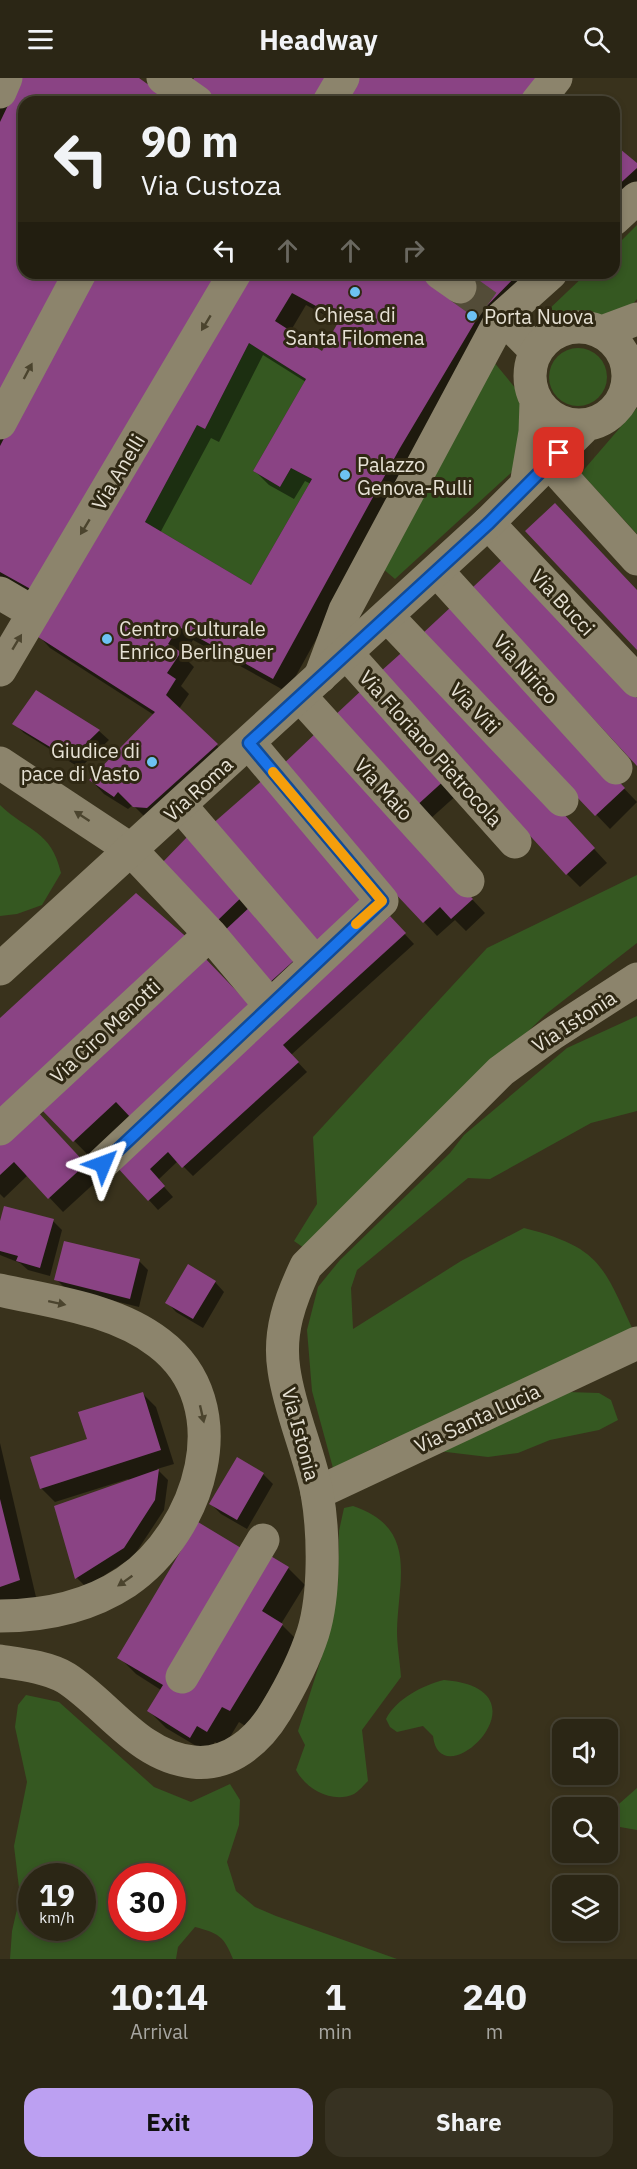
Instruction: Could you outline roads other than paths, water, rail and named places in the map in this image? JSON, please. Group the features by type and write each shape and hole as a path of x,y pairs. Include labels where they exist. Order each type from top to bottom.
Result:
{"street":[{"path":"0,92 6,78"},
{"path":"332,96 343,78"},
{"path":"542,96 556,78"},
{"path":"620,214 637,198"},
{"path":"0,423 77,279"},
{"name":"Via Anelli","path":"0,670 231,279"},
{"path":"310,687 345,610 502,317 545,279"},
{"path":"502,317 536,351"},
{"path":"602,332 637,319"},
{"path":"573,327 602,332 616,343 633,376 624,398 602,421 571,426 558,421 545,413 536,402 530,385 530,367 536,351 546,339 573,327"},
{"path":"526,485 534,442 536,402"},
{"name":"Via Roma","path":"0,969 489,523 586,425"},
{"path":"549,462 637,560"},
{"name":"Via Bucci","path":"489,523 637,681"},
{"name":"Via Nirico","path":"437,571 616,768"},
{"path":"0,593 34,613"},
{"name":"Via Viti","path":"387,616 562,800"},
{"name":"Via Floriano Pietrocola","path":"347,654 515,842"},
{"name":"Via Maio","path":"310,687 468,881"},
{"path":"103,1164 269,1004 382,901 249,743"},
{"path":"0,763 130,849 210,934 269,1004"},
{"path":"180,806 315,962"},
{"name":"Via Ciro Menotti","path":"0,1129 210,934"},
{"name":"Via Istonia","path":"0,1661 63,1677 130,1733 176,1758 206,1763 242,1751 257,1737 294,1682 314,1631 320,1582 322,1537 317,1493 284,1371 283,1333 289,1300 306,1266 501,1071 552,1034 637,979"},
{"path":"596,1007 637,992"},
{"path":"0,1290 80,1308 128,1325 161,1344 175,1358 196,1393 204,1415 206,1440 201,1467 183,1515 156,1555 127,1581 99,1597 58,1611 29,1616 0,1616"},
{"name":"Via Santa Lucia","path":"317,1493 637,1343"},
{"path":"182,1677 263,1540"}],"tunnel":[{"path":"460,287 502,317"}],"place":[{"name":"Chiesa di Santa Filomena","path":"355,292"},
{"name":"Porta Nuova","path":"472,316"},
{"name":"Palazzo Genova-Rulli","path":"345,475"},
{"name":"Centro Culturale Enrico Berlinguer","path":"107,639"},
{"name":"Giudice di pace di Vasto","path":"152,762"}]}
